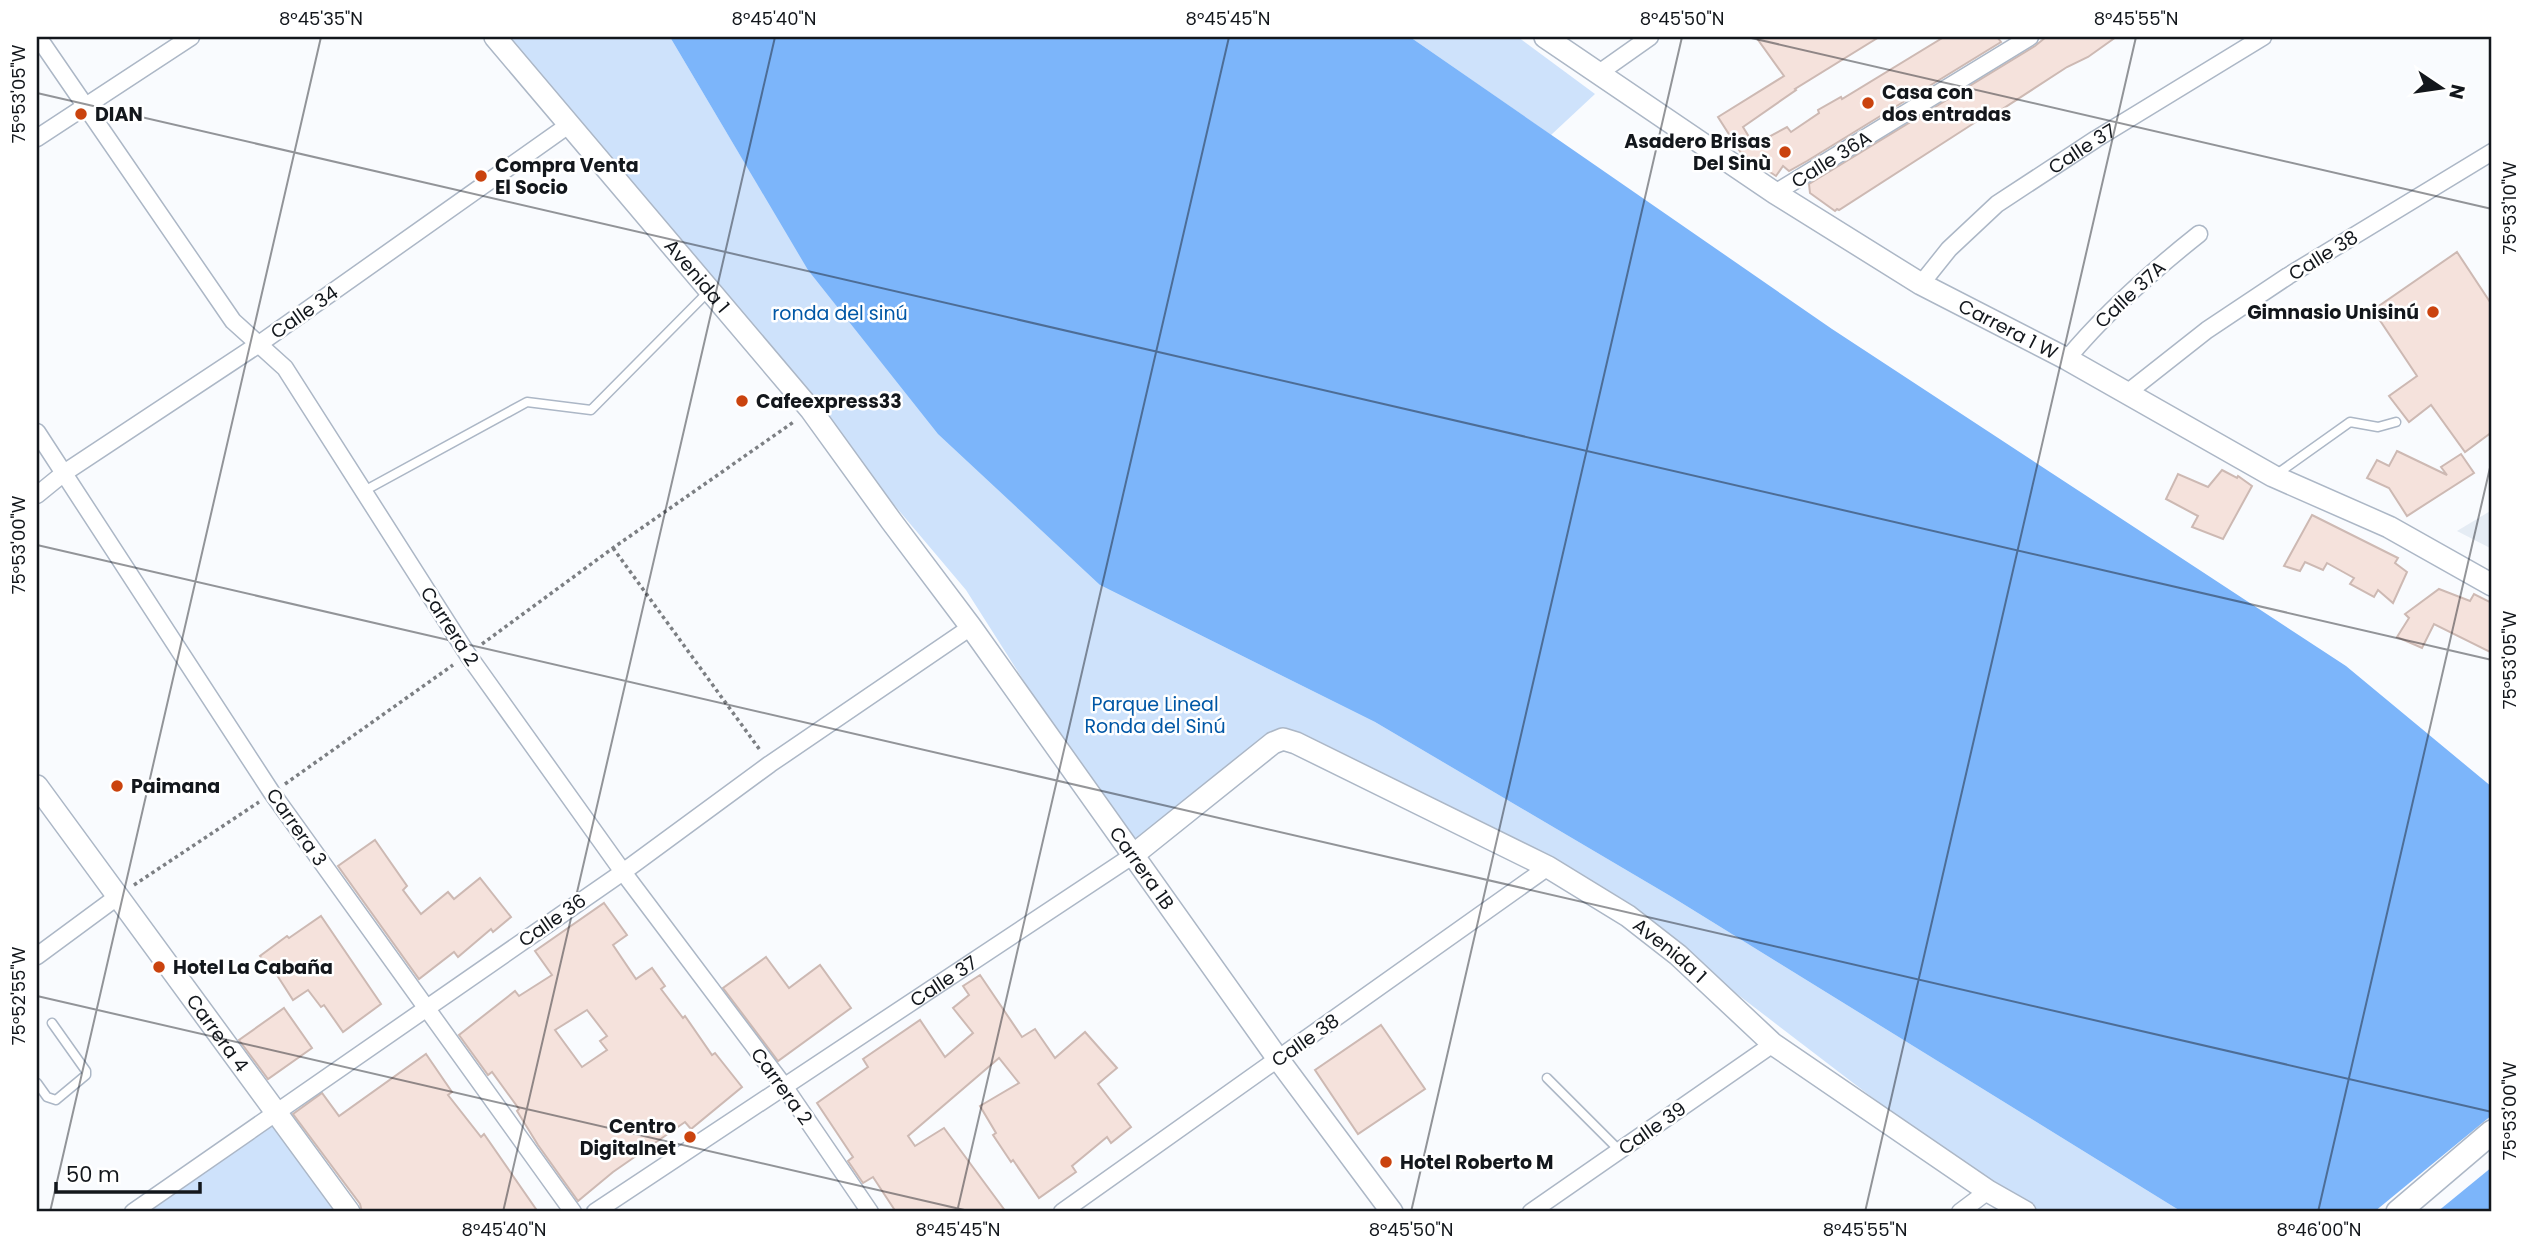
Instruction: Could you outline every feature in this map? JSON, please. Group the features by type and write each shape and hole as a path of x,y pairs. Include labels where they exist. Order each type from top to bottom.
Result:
{"main road":[{"path":"2398,1212 2492,1132"}],"street":[{"name":"Carrera 2","path":"38,37 233,321 285,368 468,655 623,872 784,1086 870,1212"},
{"path":"37,138 191,37"},
{"name":"Avenida 1","path":"495,37 811,410 892,522"},
{"name":"Carrera 1 W","path":"1545,37 1775,193 1921,284 2067,359 2273,477 2389,527 2492,585"},
{"path":"1599,73 1650,37"},
{"name":"Calle 36A","path":"1775,193 2030,37"},
{"name":"Calle 37","path":"1921,284 1949,249 1997,204 2096,139 2263,37"},
{"name":"Calle 34","path":"37,495 64,473 259,344 570,124"},
{"name":"Calle 38","path":"2127,393 2218,322 2288,276 2492,152"},
{"name":"Calle 37A","path":"2067,359 2094,326 2146,276 2199,234"},
{"name":"Carrera 3","path":"37,432 272,793 573,1212"},
{"name":"Carrera 1B","path":"892,522 971,627 1278,1059 1392,1212"},
{"name":"Calle 36","path":"133,1212 623,872 770,764 971,627"},
{"name":"Avenida 1","path":"1283,739 1548,867 1628,916 1678,955 1773,1044 1980,1202 2025,1212"},
{"name":"Calle 37","path":"595,1212 1132,856 1273,743 1283,739"},
{"name":"Carrera 4","path":"37,786 349,1212"},
{"name":"Calle 38","path":"1062,1212 1548,867"},
{"path":"37,956 117,897"},
{"name":"Calle 39","path":"1531,1212 1773,1044"},
{"path":"1960,1212 1980,1202"}],"lane":[{"path":"364,491 527,402 591,410 710,290"},
{"path":"2273,477 2350,422 2378,427 2396,422"},
{"path":"37,1083 47,1097 56,1100 86,1075 86,1071 52,1023"},
{"path":"1547,1078 1619,1150"}],"path":[{"path":"613,548 770,764"}],"shaded area":[{"path":"2492,510 2492,549 2457,531"}],"green space":[{"name":"Parque Lineal Ronda del Sinú","path":"499,37 670,37 740,155 1100,585 1375,722 1672,897 2182,1212 2037,1212 1988,1186 1652,929 1286,735 1132,851 966,590"},
{"path":"1410,37 1518,37 1595,94 1551,135"},
{"path":"277,1123 339,1212 146,1212"}],"water":[{"path":"670,37 1410,37 1832,329 2346,666 2492,787 2492,1212 2182,1212 1672,897 1375,722 1100,585 938,434 808,270"}],"pier":[{"path":"2492,1115 2492,1167 2437,1212 2374,1212"}],"building":[{"path":"1756,37 1879,37 1795,89 1743,127 1754,145 1787,127 1791,132 1819,113 1818,110 1841,97 1842,99 1944,37 1997,37 2001,42 1807,161 1789,171 1783,166 1776,176 1741,153 1718,117 1784,76"},
{"path":"2046,37 2116,37 1987,119 1985,116 1839,210 1835,211 1810,193 1809,184"},
{"path":"2457,252 2492,305 2492,432 2465,452 2431,405 2409,422 2389,396 2417,376 2373,310"},
{"path":"2397,451 2447,475 2441,467 2461,454 2474,473 2407,516 2389,488 2367,478 2377,460 2389,466"},
{"path":"2222,470 2237,478 2238,476 2252,486 2223,539 2192,527 2198,516 2166,499 2178,474 2208,487"},
{"path":"2312,515 2398,558 2395,563 2407,572 2393,603 2378,590 2374,597 2350,584 2354,578 2327,563 2323,570 2305,562 2300,571 2284,566"},
{"path":"2439,589 2470,601 2474,594 2492,603 2492,653 2434,624 2422,648 2397,637 2409,618 2405,614"},
{"path":"375,840 407,886 403,890 421,914 448,892 454,899 480,878 511,917 493,932 491,929 458,957 454,952 419,979 338,866"},
{"path":"604,903 627,935 613,945 636,979 652,968 665,986 661,989 683,1018 685,1016 712,1055 715,1053 742,1087 691,1129 685,1122 613,1172 578,1201 538,1145 517,1111 519,1109 492,1072 488,1075 459,1035 515,991 519,996 552,975 535,951","holes":["587,1010 607,1036 600,1041 607,1050 582,1067 555,1030"]},
{"path":"321,916 381,1004 343,1032 324,1005 321,1007 308,990 293,1000 275,972 273,973 260,956"},
{"path":"766,957 789,988 820,965 851,1008 778,1061 723,988"},
{"path":"980,975 1022,1037 1035,1029 1055,1058 1085,1032 1117,1068 1098,1084 1131,1127 1111,1143 1107,1137 1072,1166 1076,1172 1039,1198 993,1135 996,1133 980,1106 1019,1083 999,1058 908,1136 915,1146 944,1128 1006,1212 896,1212 873,1177 863,1183 848,1161 853,1157 817,1103 868,1067 863,1059 920,1020 945,1057 973,1033 953,1008 969,995 963,986"},
{"path":"284,1008 312,1048 268,1079 239,1040"},
{"path":"1381,1025 1425,1089 1358,1134 1315,1070"},
{"path":"426,1054 452,1092 448,1095 481,1137 484,1134 538,1212 362,1212 360,1204 293,1114 322,1093 339,1116"}],"place":[{"name":"Casa con dos entradas","path":"1868,103"},
{"name":"DIAN","path":"81,114"},
{"name":"Asadero Brisas Del Sinù","path":"1785,152"},
{"name":"Compra Venta El Socio","path":"481,176"},
{"name":"Gimnasio Unisinú","path":"2433,312"},
{"name":"Cafeexpress33","path":"742,401"},
{"name":"Paimana","path":"117,786"},
{"name":"Hotel La Cabaña","path":"159,967"},
{"name":"Centro Digitalnet","path":"690,1137"},
{"name":"Hotel Roberto M","path":"1386,1162"}],"park label":[{"name":"ronda del sinú","path":"840,313"}]}
